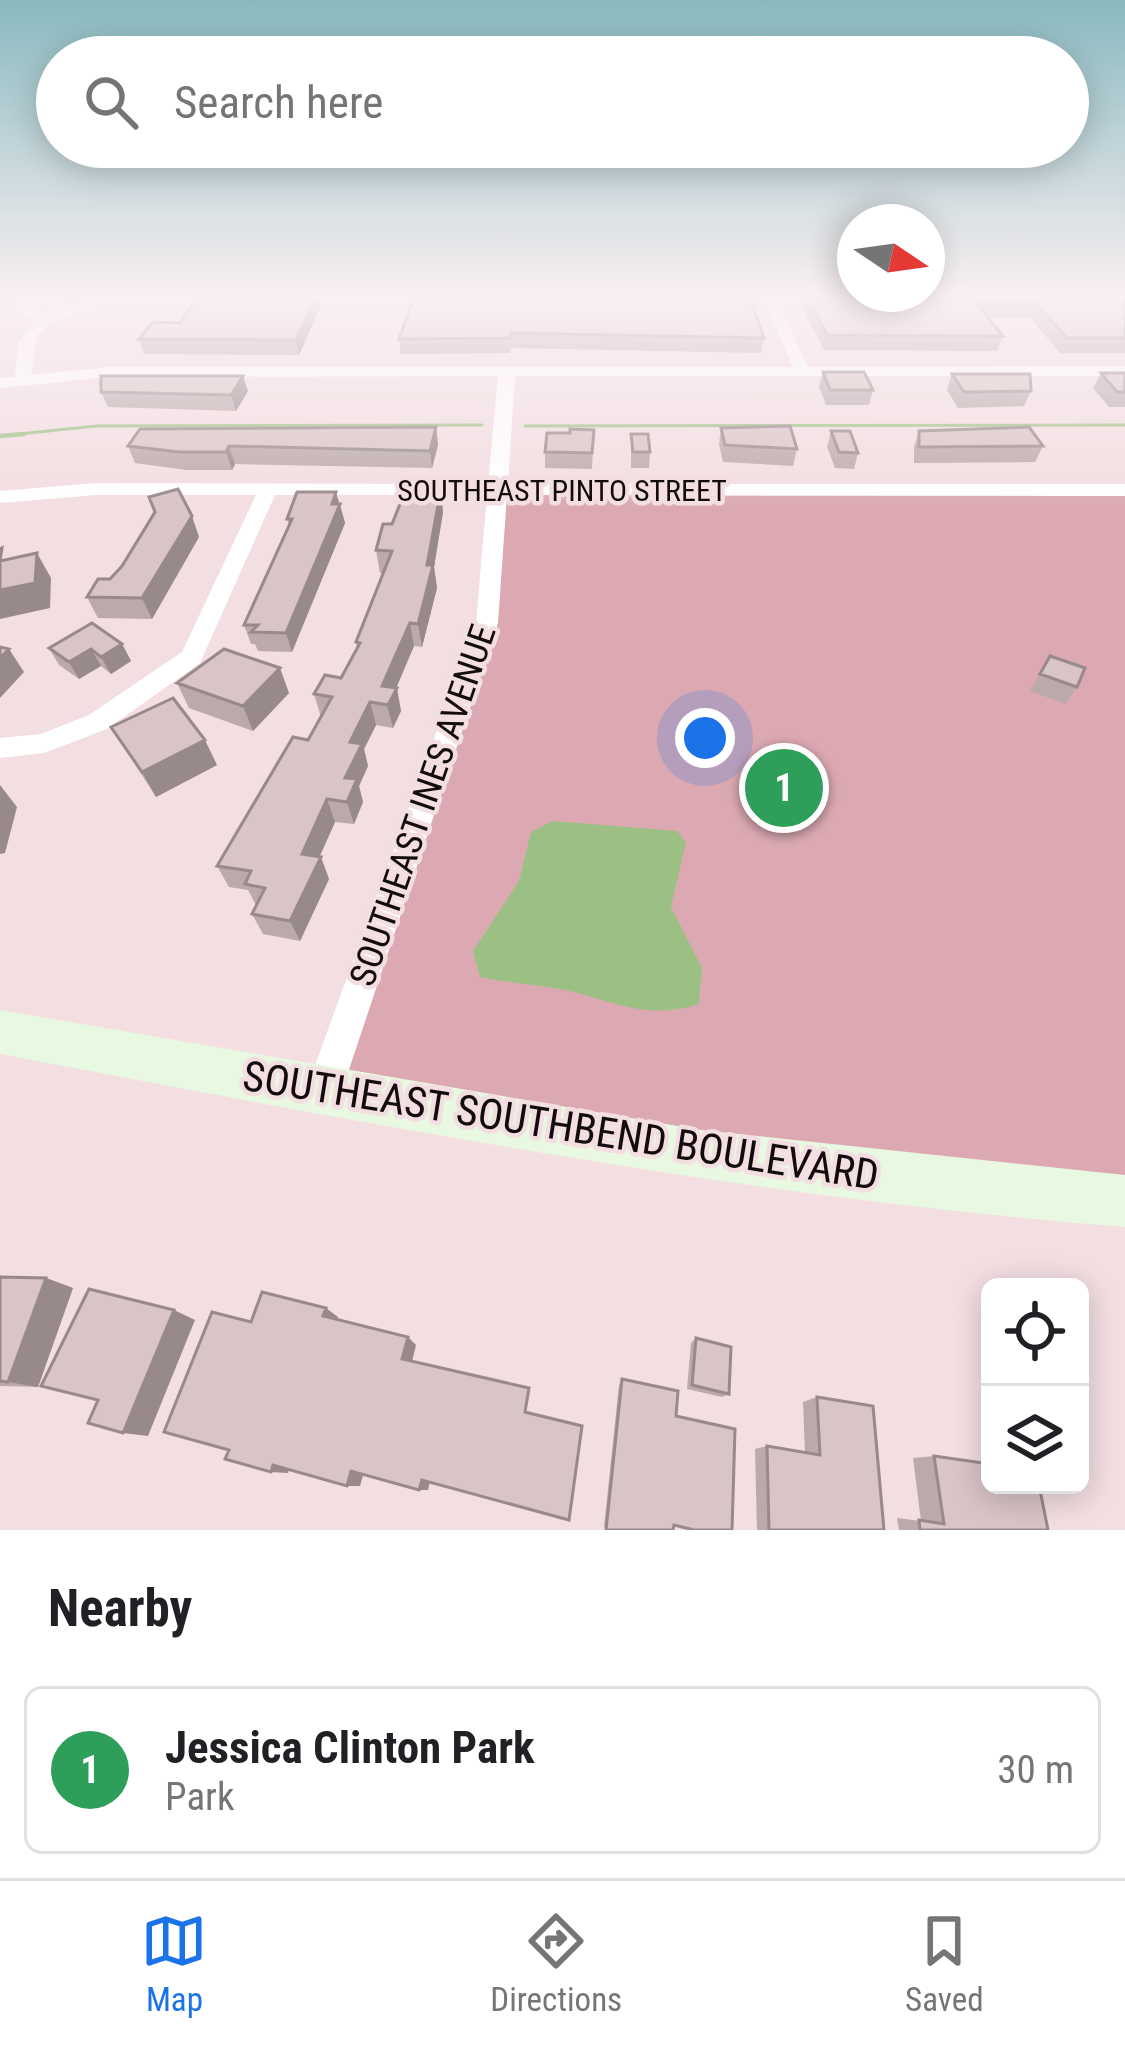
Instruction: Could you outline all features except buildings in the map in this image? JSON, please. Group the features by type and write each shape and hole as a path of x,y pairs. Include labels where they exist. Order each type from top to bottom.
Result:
{"street":[{"path":"22,379 23,366"},
{"name":"SOUTHEAST INES AVENUE","path":"325,1090 487,623 507,370"},
{"path":"0,383 108,372 1125,371"},
{"name":"SOUTHEAST PINTO STREET","path":"0,497 55,490 1125,490"},
{"path":"0,748 44,743 98,722 192,657 267,491"},
{"name":"SOUTHEAST SOUTHBEND BOULEVARD","path":"0,1032 666,1150 1033,1195 1125,1201"}],"shaded area":[{"path":"505,495 1125,496 1125,1176 773,1142 346,1078 490,648 499,605"},
{"path":"553,821 677,831 686,842 671,907 702,968 699,1004 640,1009 569,991 480,977 473,951 519,881 531,832"}],"waterway":[{"path":"24,434 0,436 96,426 482,425"},
{"path":"525,426 1125,425"}],"place":[{"name":"Jessica Clinton Park","path":"784,788"}]}
